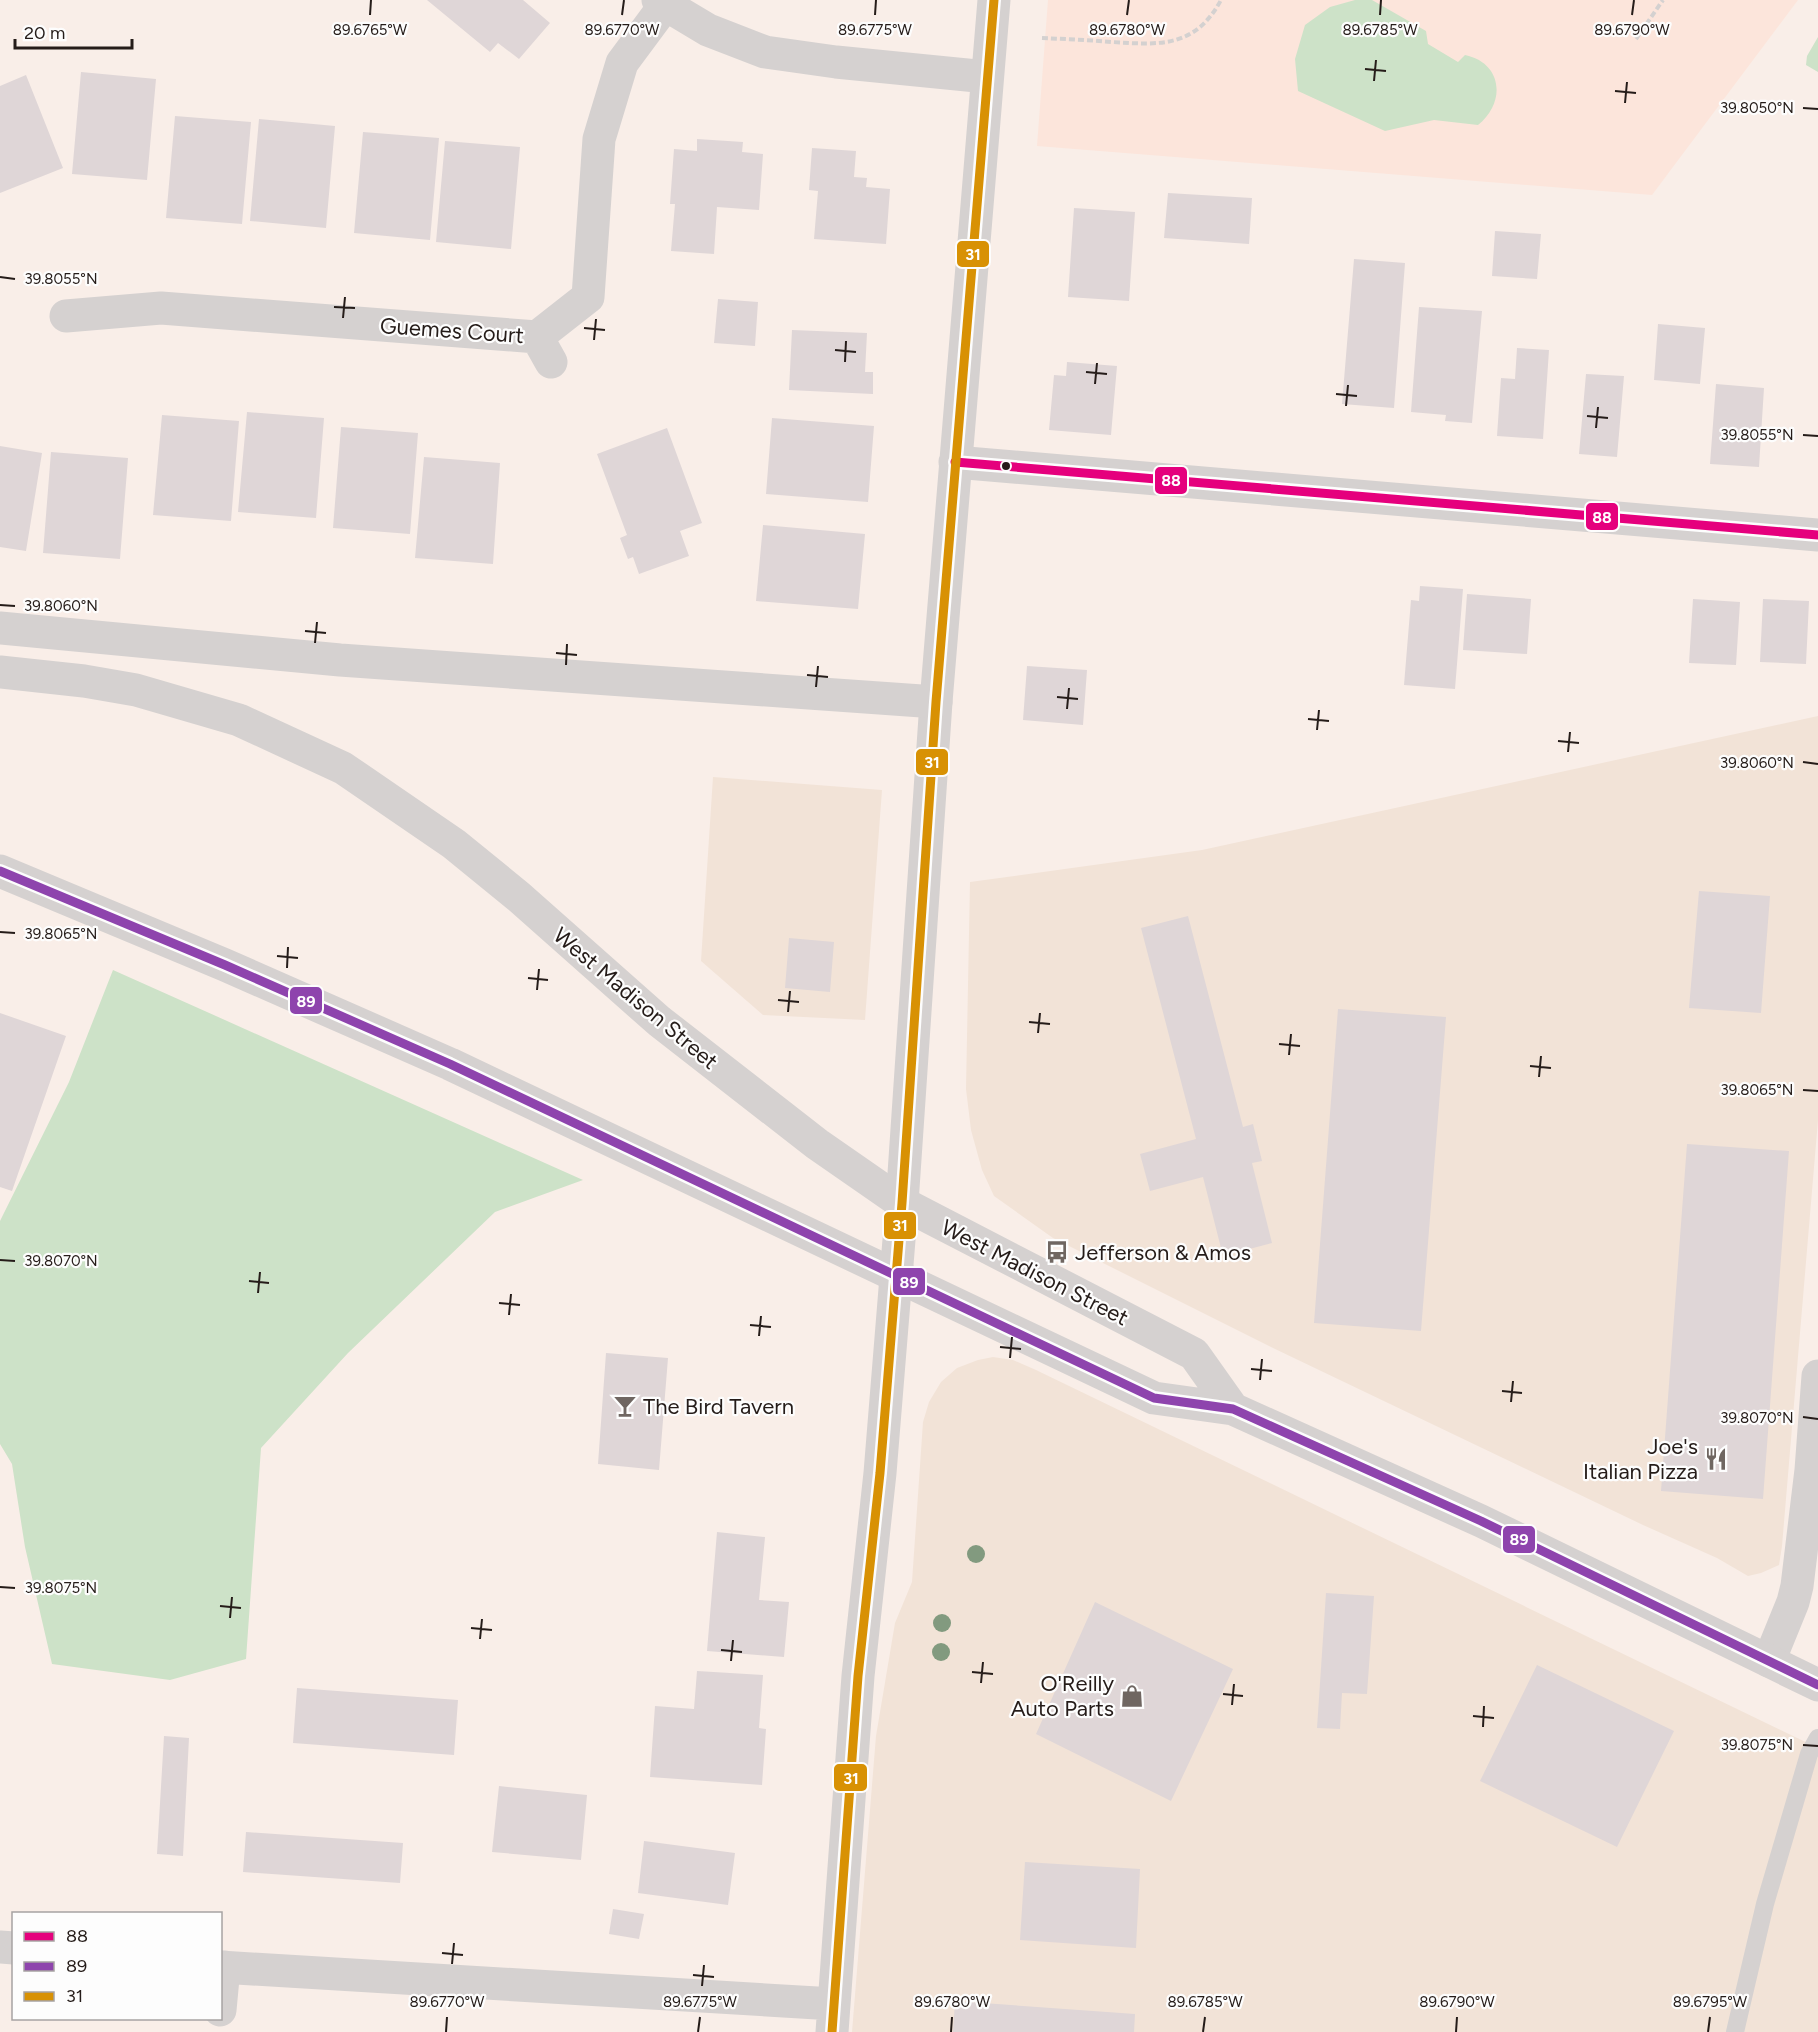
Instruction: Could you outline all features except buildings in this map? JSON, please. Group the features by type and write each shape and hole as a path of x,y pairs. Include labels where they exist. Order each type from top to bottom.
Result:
{"street":[{"path":"222,1967 833,2018 858,1676 880,1473 886,1372 902,1203 954,462 994,0"},
{"path":"662,3 708,30 765,52 836,62 987,77"},
{"name":"Guemes Court","path":"66,316 161,308 544,349 588,297 599,139 622,63 662,3"},
{"path":"954,462 1818,535"},
{"path":"0,628 340,660 936,702"},
{"name":"West Madison Street","path":"0,672 84,681 136,690 239,720 343,768 454,844 519,897 659,1021 817,1144 902,1203 1194,1354 1233,1409"},
{"path":"0,871 225,965 450,1064 1154,1398 1233,1409 1481,1521 1818,1684"},
{"path":"1769,1661 1793,1602 1797,1586 1811,1470 1818,1376"}],"lane":[{"path":"1735,2032 1765,1904 1809,1754 1818,1738"}],"path":[{"path":"1042,38 1150,44 1174,41 1199,29 1216,10 1221,0"},
{"path":"1636,39 1663,0"}],"shaded area":[{"path":"1048,0 1798,0 1652,195 1037,146"},
{"path":"1818,716 1818,1120 1779,1565 1748,1576 1717,1558 1643,1525 1273,1348 1053,1238 994,1196 982,1170 971,1130 966,1089 970,882 1202,850"},
{"path":"713,777 882,790 865,1020 763,1015 701,961"},
{"path":"993,1357 1013,1360 1036,1370 1818,1748 1818,2032 852,2032 876,1736 895,1623 912,1582 923,1422 929,1402 941,1382 957,1368"}],"green space":[{"path":"1355,0 1372,0 1426,31 1428,44 1458,62 1465,55 1478,59 1487,66 1493,75 1496,95 1487,116 1478,125 1434,120 1385,131 1298,91 1295,59 1305,25 1330,7"},
{"path":"1818,37 1818,72 1806,65 1807,56"},
{"path":"113,970 583,1180 495,1212 348,1353 261,1448 246,1659 170,1680 52,1664 25,1547 12,1464 0,1444 0,1221 69,1082"}],"transit line":[{"name":"31","path":"832,2032 858,1676 880,1473 902,1203 936,702 994,0"},
{"name":"88","path":"955,462 1818,535"},
{"name":"89","path":"0,871 225,965 450,1064 1154,1398 1233,1409 1481,1521 1818,1685"}],"place":[{"name":"Jefferson & Amos","path":"1057,1252"},
{"name":"The Bird Tavern","path":"625,1406"},
{"name":"Joe's Italian Pizza","path":"1716,1459"},
{"name":"O'Reilly Auto Parts","path":"1132,1696"}]}
